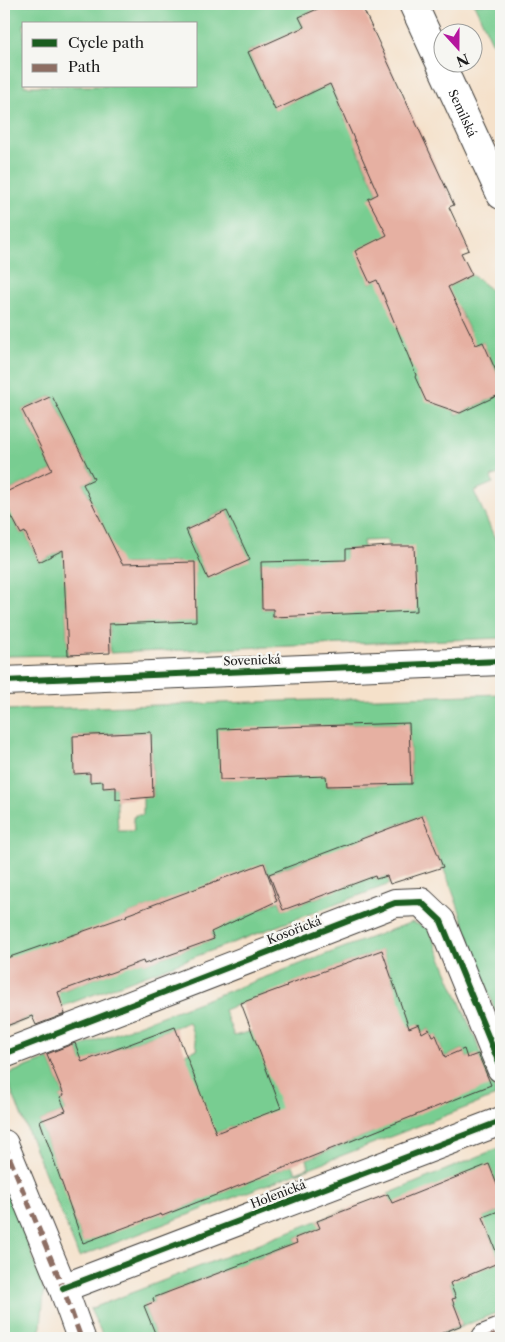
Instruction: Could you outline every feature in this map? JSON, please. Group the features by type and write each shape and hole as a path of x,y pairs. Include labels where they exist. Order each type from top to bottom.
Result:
{"street":[{"name":"Semilská","path":"413,4 501,195"},
{"name":"Sovenická","path":"4,681 501,661"},
{"name":"Kosořická","path":"4,1054 395,903 421,902 441,921 501,1068"},
{"name":"Holenická","path":"63,1288 501,1121"},
{"path":"4,1144 63,1288 81,1338"},
{"path":"486,1338 501,1332"}],"green space":[{"path":"4,4 329,4 299,17 318,57 271,66 261,46 248,52 275,110 337,81 335,96 346,121 365,142 356,146 378,194 369,199 395,232 356,251 370,283 381,278 397,311 472,275 490,289 501,314 501,382 483,342 418,371 449,401 456,415 501,394 501,473 491,477 493,483 474,491 501,552 501,638 110,653 108,593 65,594 68,655 4,656 4,527 7,525 4,519 4,494 16,521 14,522 21,534 25,532 39,562 84,540 102,523 83,484 94,479 52,396 22,410 52,470 4,493","holes":["458,307 471,334 435,351 399,334","227,510 249,559 231,566 209,518","206,521 227,570 208,579 186,530","388,540 389,547 348,614 346,549 364,548 363,541","298,561 300,616 273,616 273,609 262,609 261,563","179,562 180,593 120,564"]},
{"path":"474,4 501,4 501,61"},
{"path":"501,694 501,1027 451,887 422,816 362,838 376,879 387,876 390,884 4,1028 23,1020 4,971 4,710","holes":["409,723 411,784 327,786 323,726","151,732 153,796 143,797 143,815 135,815 133,817 134,831 118,831 116,787 104,788 103,781 90,782 90,773 74,774 73,736","310,858 324,895 283,910 279,901 274,903 270,894 267,896 270,905 261,909 254,892 264,863 268,874","197,889 214,939 144,964 126,915","84,931 101,976 25,1005 56,941"]},
{"path":"412,922 429,929 480,1050 496,1096 79,1257 5,1075","holes":["382,950 395,987 361,999 287,985","268,993 252,1031 234,1036 224,1010","189,1022 198,1049 176,1057 200,1201 163,1216 101,1086 92,1058","419,1024 422,1033 429,1029 432,1036 436,1035 445,1057 464,1049 467,1058 478,1054 490,1084 395,1033","77,1049 90,1085 83,1242 40,1121 66,1111 60,1097 64,1095 49,1059","240,1124 261,1176 221,1193 205,1152 213,1134","373,1132 307,1159 309,1167 296,1172 292,1164 277,1171 265,1139"]},
{"path":"501,1147 501,1195 489,1165 445,1182 454,1207 447,1210 454,1228 501,1210 501,1311 430,1338 462,1325 452,1299 456,1298 449,1280 442,1284 440,1279 419,1287 416,1281 395,1289 386,1267 341,1286 324,1246 330,1244 323,1227 295,1238 318,1295 321,1294 327,1309 348,1301 346,1295 370,1285 380,1311 351,1323 358,1338 338,1338 334,1329 304,1338 291,1306 250,1322 229,1269 153,1298 154,1302 144,1306 157,1338 104,1338 90,1309 345,1210 364,1260 407,1243 388,1194","holes":["488,1230 500,1262 483,1269 478,1257 464,1263 455,1242","293,1244 314,1297 292,1305 288,1297 253,1311 245,1290 261,1284 252,1260"]},
{"path":"4,1175 44,1291 41,1327 35,1338 4,1338"}],"building":[{"path":"329,4 361,4 454,205 449,207 469,250 461,253 472,275 448,287 476,345 483,342 501,382 501,394 460,413 426,401 377,280 370,283 355,251 387,235 368,199 378,194 330,84 275,110 248,52 304,27 299,17"},
{"path":"52,396 94,479 83,484 122,564 195,562 196,621 109,624 110,653 68,655 63,550 39,562 25,532 21,534 4,502 4,493 52,470 22,410"},
{"path":"227,511 250,560 208,579 186,530"},
{"path":"414,546 417,611 273,617 273,609 262,609 261,562 346,560 346,549"},
{"path":"409,723 411,784 327,786 326,776 220,780 218,729"},
{"path":"151,732 153,797 116,800 116,787 103,788 103,781 90,782 90,773 74,774 73,736"},
{"path":"422,816 443,867 390,884 387,876 376,879 375,876 283,910 269,874"},
{"path":"264,863 277,901 211,932 214,939 144,964 143,961 58,992 65,1014 36,1025 32,1016 4,1027 4,959 127,916"},
{"path":"382,950 409,1028 419,1024 422,1033 429,1029 432,1036 436,1035 445,1057 464,1049 467,1058 478,1054 491,1085 162,1216 161,1214 83,1243 40,1121 66,1111 60,1097 64,1095 47,1054 75,1043 82,1062 175,1027 216,1133 281,1108 241,1003"},
{"path":"489,1164 501,1195 501,1210 483,1217 500,1262 450,1283 456,1298 452,1299 462,1325 430,1338 157,1338 144,1306 154,1302 153,1298 297,1243 295,1238 320,1228 317,1221 388,1194 392,1203"}],"marked path":[{"path":"4,1144 63,1288 81,1338"},
{"path":"486,1338 501,1332"}],"cycle path":[{"path":"4,681 501,661"},
{"path":"4,1054 395,903 421,902 441,921 501,1068"},
{"path":"63,1288 501,1121"}]}
